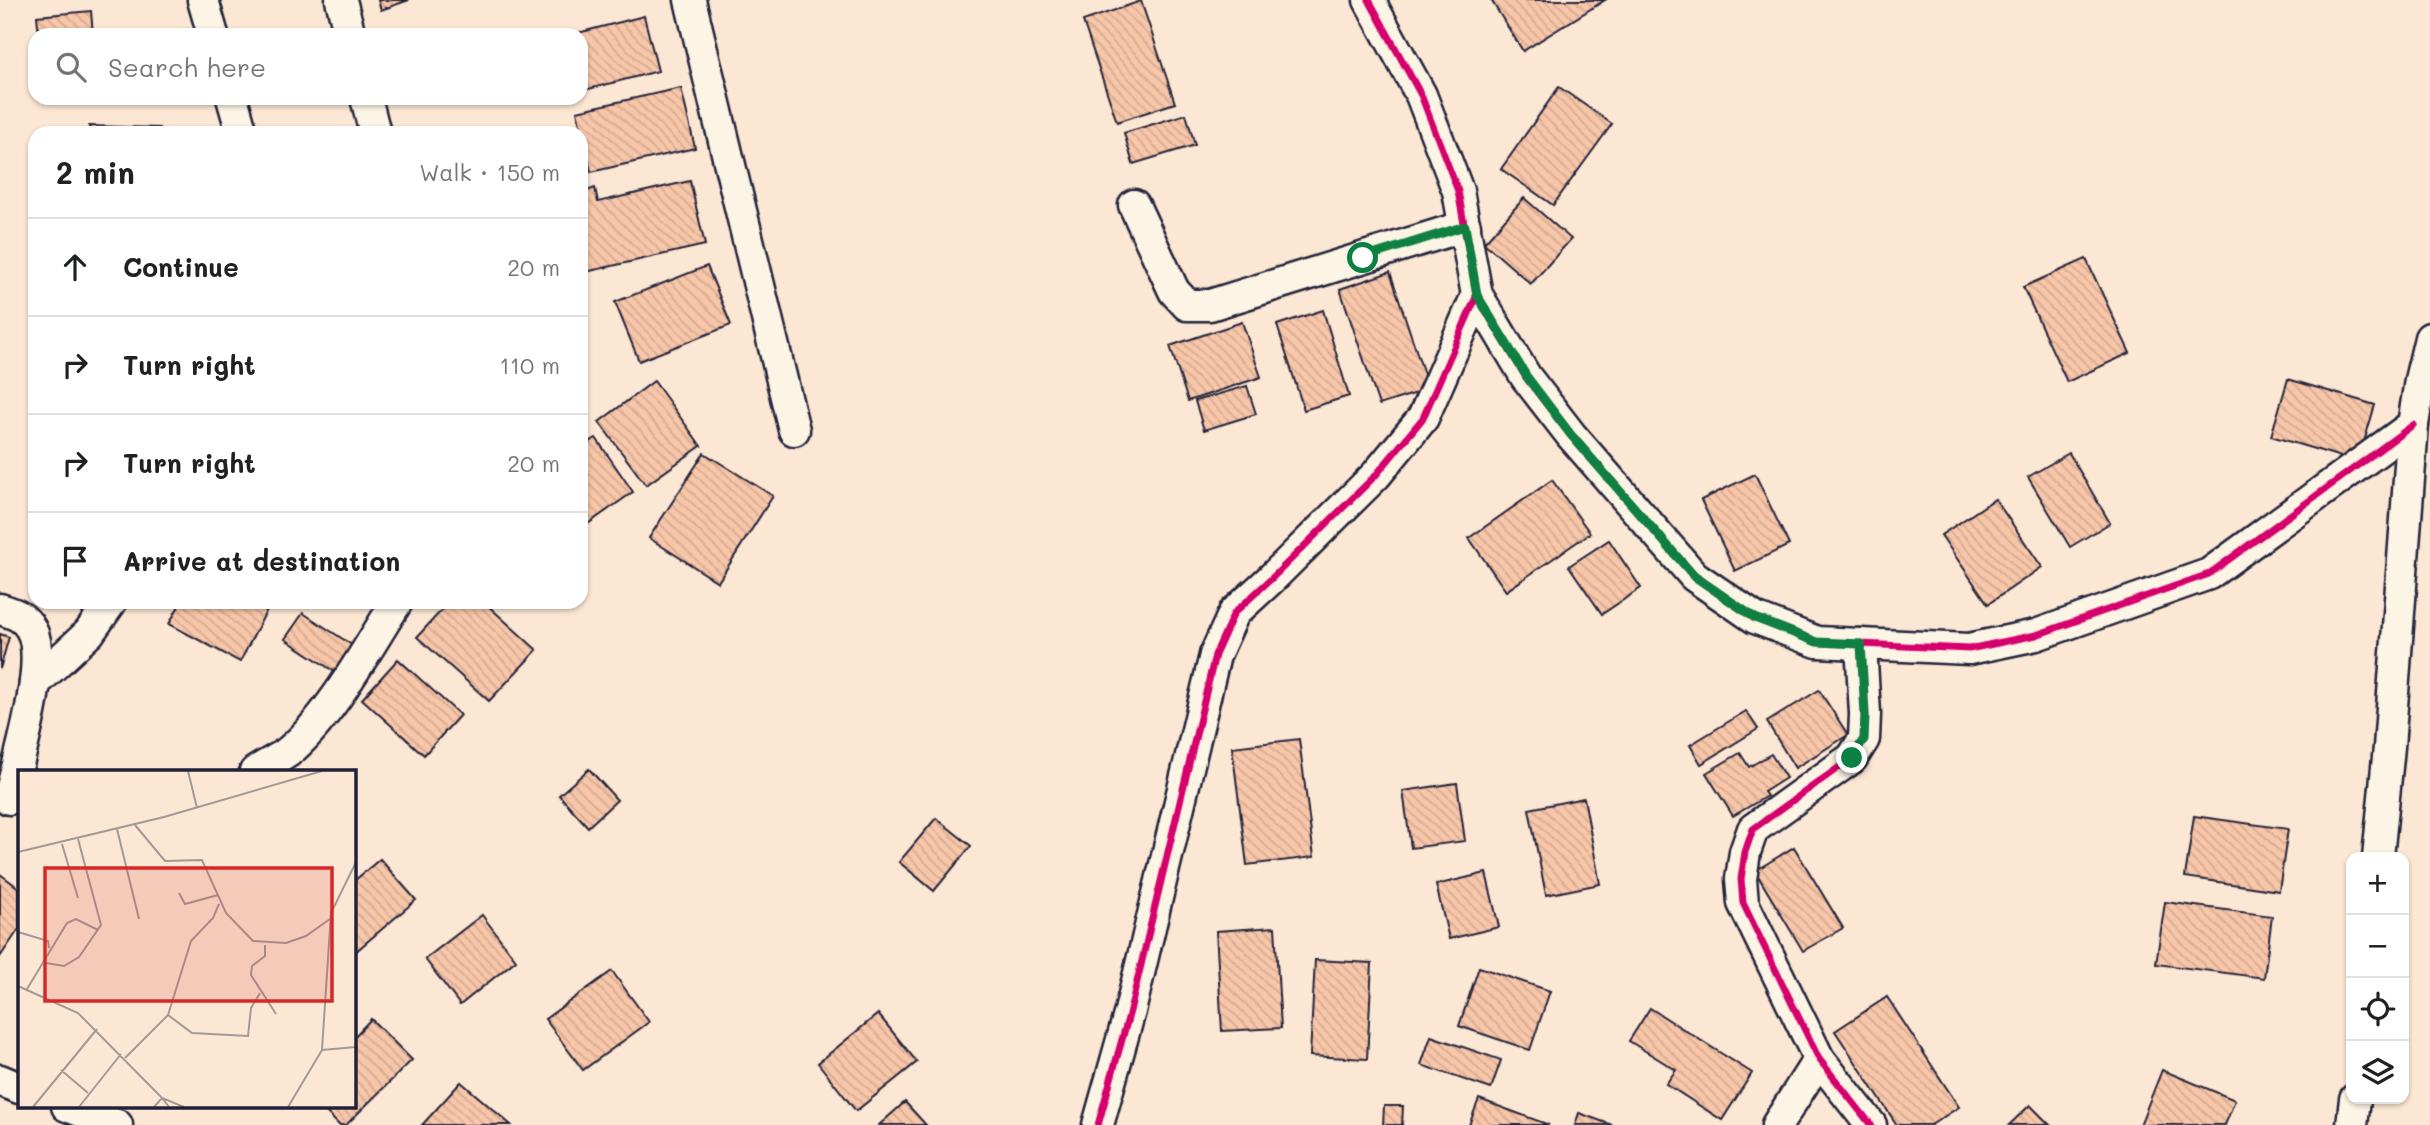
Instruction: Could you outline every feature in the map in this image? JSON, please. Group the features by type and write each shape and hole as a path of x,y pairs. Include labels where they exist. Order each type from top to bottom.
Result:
{"street":[{"path":"203,0 211,28"},
{"path":"341,0 348,28"},
{"path":"690,0 794,430"},
{"path":"1369,0 1421,95 1458,191 1477,295 1527,377 1564,426 1694,576 1755,618 1817,642 1969,649 2036,635 2209,574 2413,425"},
{"path":"234,105 240,126"},
{"path":"368,105 373,126"},
{"path":"1134,205 1174,291 1187,304 1210,305 1465,226"},
{"path":"1098,1125 1130,1011 1215,655 1234,612 1376,475 1423,418 1477,295"},
{"path":"2378,852 2413,425 2430,338"},
{"path":"0,609 20,616 32,629 36,647 35,683 10,801"},
{"path":"35,683 89,633 106,609"},
{"path":"258,770 287,752 308,733 327,710 392,609"},
{"path":"1861,644 1864,739 1852,758 1754,829 1745,852 1741,879 1743,903 1819,1059 1871,1125"},
{"path":"1777,1125 1819,1059"},
{"path":"0,1080 18,1087"},
{"path":"2353,1125 2355,1104"},
{"path":"72,1108 117,1125"}],"building":[{"path":"378,0 409,0 381,10"},
{"path":"1491,0 1605,0 1523,51"},
{"path":"1141,1 1175,103 1117,122 1083,21"},
{"path":"91,11 92,28 38,28 37,16"},
{"path":"644,16 658,71 588,89 588,30"},
{"path":"1559,87 1612,124 1553,205 1501,169"},
{"path":"681,88 695,148 591,172 588,159 588,126 580,126 577,111"},
{"path":"1186,114 1195,145 1133,164 1124,133"},
{"path":"690,181 705,245 588,271 588,190 595,188 598,202"},
{"path":"1524,198 1571,239 1531,284 1484,243"},
{"path":"2086,259 2130,353 2067,382 2023,287"},
{"path":"707,266 731,325 639,361 615,302"},
{"path":"1390,272 1429,389 1379,405 1340,289"},
{"path":"1323,310 1349,396 1304,410 1277,325"},
{"path":"1242,322 1261,377 1188,401 1170,346"},
{"path":"2288,379 2375,405 2358,462 2271,436"},
{"path":"654,381 701,446 646,485 599,422"},
{"path":"1247,386 1256,414 1204,430 1195,401"},
{"path":"596,438 633,492 588,524 588,474 588,443"},
{"path":"704,453 773,496 718,582 649,538"},
{"path":"2069,453 2110,523 2070,547 2028,477"},
{"path":"1755,474 1789,545 1735,571 1701,500"},
{"path":"1552,480 1590,533 1506,591 1469,538"},
{"path":"1995,499 2042,567 1988,604 1941,535"},
{"path":"1609,540 1641,588 1602,614 1569,566"},
{"path":"177,609 267,609 240,662 169,624"},
{"path":"443,609 492,609 537,650 489,701 417,637"},
{"path":"303,613 352,645 335,672 285,639"},
{"path":"0,634 9,637 0,669"},
{"path":"398,659 460,715 424,755 362,699"},
{"path":"1819,690 1848,735 1795,768 1767,722"},
{"path":"1746,711 1758,729 1701,764 1690,745"},
{"path":"1299,739 1314,857 1247,865 1232,747"},
{"path":"1740,753 1749,767 1771,754 1786,778 1764,792 1767,796 1733,816 1706,773"},
{"path":"589,769 617,800 588,827 559,795"},
{"path":"1457,783 1465,841 1411,848 1403,791"},
{"path":"1584,798 1600,884 1546,895 1529,809"},
{"path":"2194,816 2288,829 2279,891 2185,877"},
{"path":"936,818 971,846 934,891 899,862"},
{"path":"1794,847 1843,928 1803,951 1755,871"},
{"path":"380,859 416,900 355,952 355,880"},
{"path":"1486,873 1499,927 1449,939 1436,885"},
{"path":"0,874 18,887 18,930 0,957"},
{"path":"2165,902 2272,916 2264,978 2156,964"},
{"path":"482,915 516,960 460,1005 425,959"},
{"path":"1275,927 1281,1028 1222,1031 1216,931"},
{"path":"1315,960 1372,963 1367,1059 1310,1056"},
{"path":"1479,967 1550,991 1530,1050 1459,1026"},
{"path":"612,971 649,1022 583,1070 545,1019"},
{"path":"1887,997 1959,1107 1931,1125 1897,1125 1835,1031"},
{"path":"1650,1008 1752,1073 1722,1120 1666,1084 1676,1070 1629,1041"},
{"path":"878,1014 917,1062 856,1111 818,1063"},
{"path":"371,1019 412,1060 346,1125 339,1125 322,1108 355,1108 355,1036"},
{"path":"1431,1036 1501,1060 1491,1089 1421,1065"},
{"path":"2162,1070 2235,1100 2225,1125 2140,1125"},
{"path":"461,1082 511,1125 422,1125"},
{"path":"1479,1099 1549,1125 1469,1125"},
{"path":"905,1102 926,1125 879,1125"},
{"path":"2030,1105 2050,1125 2009,1125"},
{"path":"1384,1106 1403,1106 1402,1125 1383,1125"},
{"path":"1579,1113 1612,1125 1575,1125"}],"cycle path":[{"path":"1369,0 1421,95 1458,191 1477,295 1526,377 1571,435 1694,576 1755,618 1817,642 1969,649 2036,635 2209,574 2413,425"},
{"path":"1098,1125 1130,1011 1215,655 1234,613 1376,475 1423,418 1477,295"},
{"path":"1861,644 1864,739 1852,758 1753,829 1745,852 1741,879 1743,903 1819,1059 1871,1125"}],"route":[{"path":"1363,258 1465,226 1477,295 1527,377 1571,435 1694,576 1755,618 1817,642 1861,644 1864,739 1852,758"}]}
